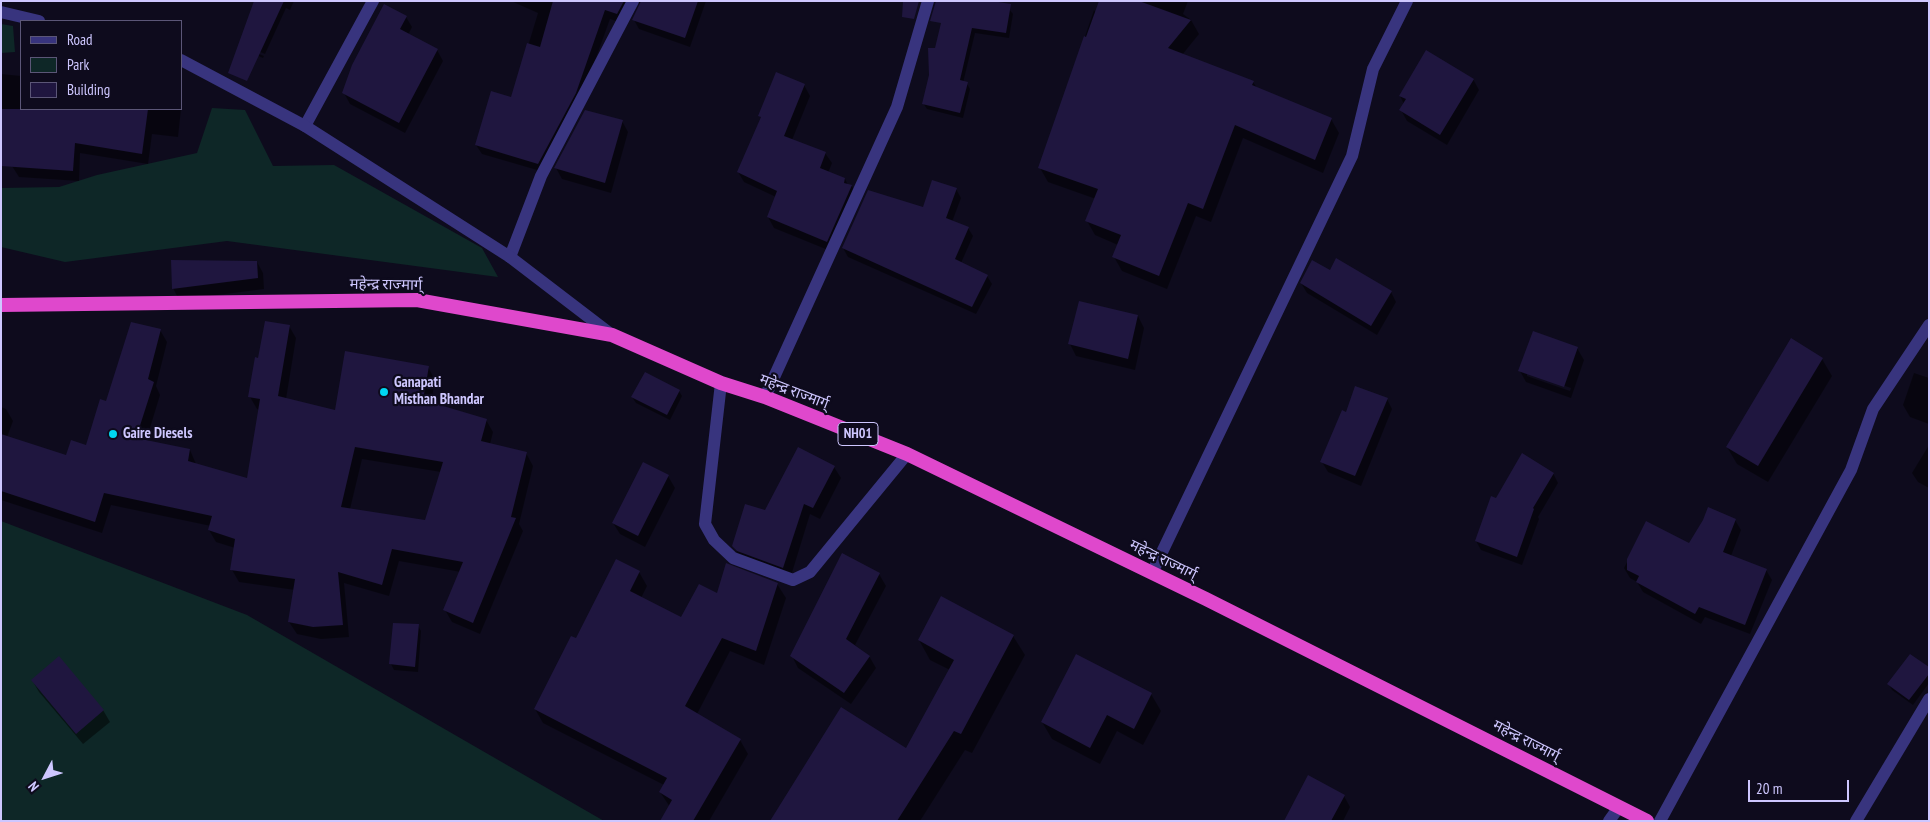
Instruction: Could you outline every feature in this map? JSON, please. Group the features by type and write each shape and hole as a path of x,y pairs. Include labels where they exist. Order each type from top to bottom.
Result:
{"highway":[{"name":"महेन्द्र राज्मार्ग्","path":"1,305 417,300 612,335 721,383 765,397 907,454 1152,573 1647,821"}],"street":[{"path":"305,126 373,1"},
{"path":"510,257 542,176 633,1"},
{"path":"765,397 897,107 928,1"},
{"path":"1152,573 1352,156 1373,69 1407,1"},
{"path":"1,12 35,20"},
{"path":"182,61 305,126 510,257 612,335"},
{"path":"1660,821 1851,470 1873,409 1929,326"},
{"path":"721,383 706,524 714,540 733,558 793,580 810,572 907,454"},
{"path":"1856,821 1929,699"},
{"path":"1610,821 1619,807"}],"green space":[{"path":"1,24 13,26 15,52 1,53"},
{"path":"212,108 245,110 273,166 334,165 482,248 498,277 227,241 65,262 1,247 1,188 59,187 97,175 197,153"},
{"path":"1,521 247,615 604,821 1,821"}],"building":[{"path":"254,1 284,1 247,81 228,73"},
{"path":"553,1 624,1 617,14 605,10 576,93 538,164 475,145 491,91 511,97 527,43 540,47"},
{"path":"641,1 698,1 685,38 632,20"},
{"path":"903,1 919,1 914,19 902,17"},
{"path":"936,1 992,1 1011,4 1006,33 972,28 960,80 968,82 960,113 922,104 929,75 928,48 935,48 941,23 930,21"},
{"path":"1099,1 1139,1 1191,20 1168,48 1254,81 1252,85 1332,118 1315,160 1235,125 1203,209 1188,203 1159,276 1112,257 1121,235 1085,221 1098,189 1038,168 1084,36 1086,37"},
{"path":"384,4 407,16 400,29 438,49 399,123 342,93 352,65"},
{"path":"1426,50 1474,79 1440,135 1399,110 1406,99 1399,96"},
{"path":"776,72 805,84 784,136 826,152 820,168 845,178 844,183 852,185 827,242 767,217 777,191 737,172 761,117 758,116"},
{"path":"1,109 148,110 142,154 75,143 73,171 1,166"},
{"path":"585,110 623,120 605,183 554,168"},
{"path":"932,180 957,188 946,218 969,227 955,259 988,275 972,307 842,248 868,190 923,207"},
{"path":"1336,258 1392,291 1371,326 1300,283 1312,260 1330,270"},
{"path":"171,260 257,261 258,278 172,289"},
{"path":"1079,301 1138,315 1128,359 1068,344"},
{"path":"265,321 290,325 278,396 335,410 345,351 429,366 423,400 487,419 481,441 527,452 511,517 516,518 473,623 443,610 463,562 392,549 382,585 338,572 343,625 313,627 288,622 295,579 230,570 235,539 208,530 212,516 104,493 95,522 1,491 1,434 66,455 71,440 86,445 100,399 106,401 131,322 161,329 148,379 154,382 136,438 190,449 188,461 247,478 260,399 248,397 255,357 258,358","holes":["355,447 443,462 425,520 341,507"]},
{"path":"1533,331 1578,347 1564,387 1518,371"},
{"path":"1791,338 1823,358 1758,466 1726,447"},
{"path":"645,372 680,390 667,415 631,397"},
{"path":"1355,386 1388,398 1355,476 1320,462 1342,410 1346,412"},
{"path":"798,447 835,466 813,508 804,504 783,568 737,551 732,546 745,504 765,510"},
{"path":"1522,453 1554,473 1533,508 1517,557 1475,541 1491,496 1496,498"},
{"path":"643,462 669,475 638,536 612,523"},
{"path":"1708,507 1736,519 1723,552 1767,569 1745,625 1699,607 1695,614 1636,582 1639,576 1627,570 1627,559 1646,521 1689,543 1703,520"},
{"path":"842,553 880,573 846,639 870,656 844,693 790,656"},
{"path":"616,559 640,571 630,591 681,617 699,584 717,593 726,563 778,583 756,651 722,638 685,706 741,739 693,821 660,821 672,800 659,792 667,778 534,709 571,636 576,638"},
{"path":"941,596 1014,635 961,734 954,731 897,821 770,821 841,707 906,748 954,660 918,640"},
{"path":"393,623 419,624 415,667 389,664"},
{"path":"1076,654 1152,693 1134,729 1107,715 1090,748 1041,722"},
{"path":"1910,654 1929,667 1929,674 1909,700 1887,684"},
{"path":"59,656 104,710 76,734 31,680"},
{"path":"1308,775 1345,795 1331,821 1284,821"}],"place":[{"name":"Ganapati Misthan Bhandar","path":"384,392"},
{"name":"Gaire Diesels","path":"113,434"}]}
